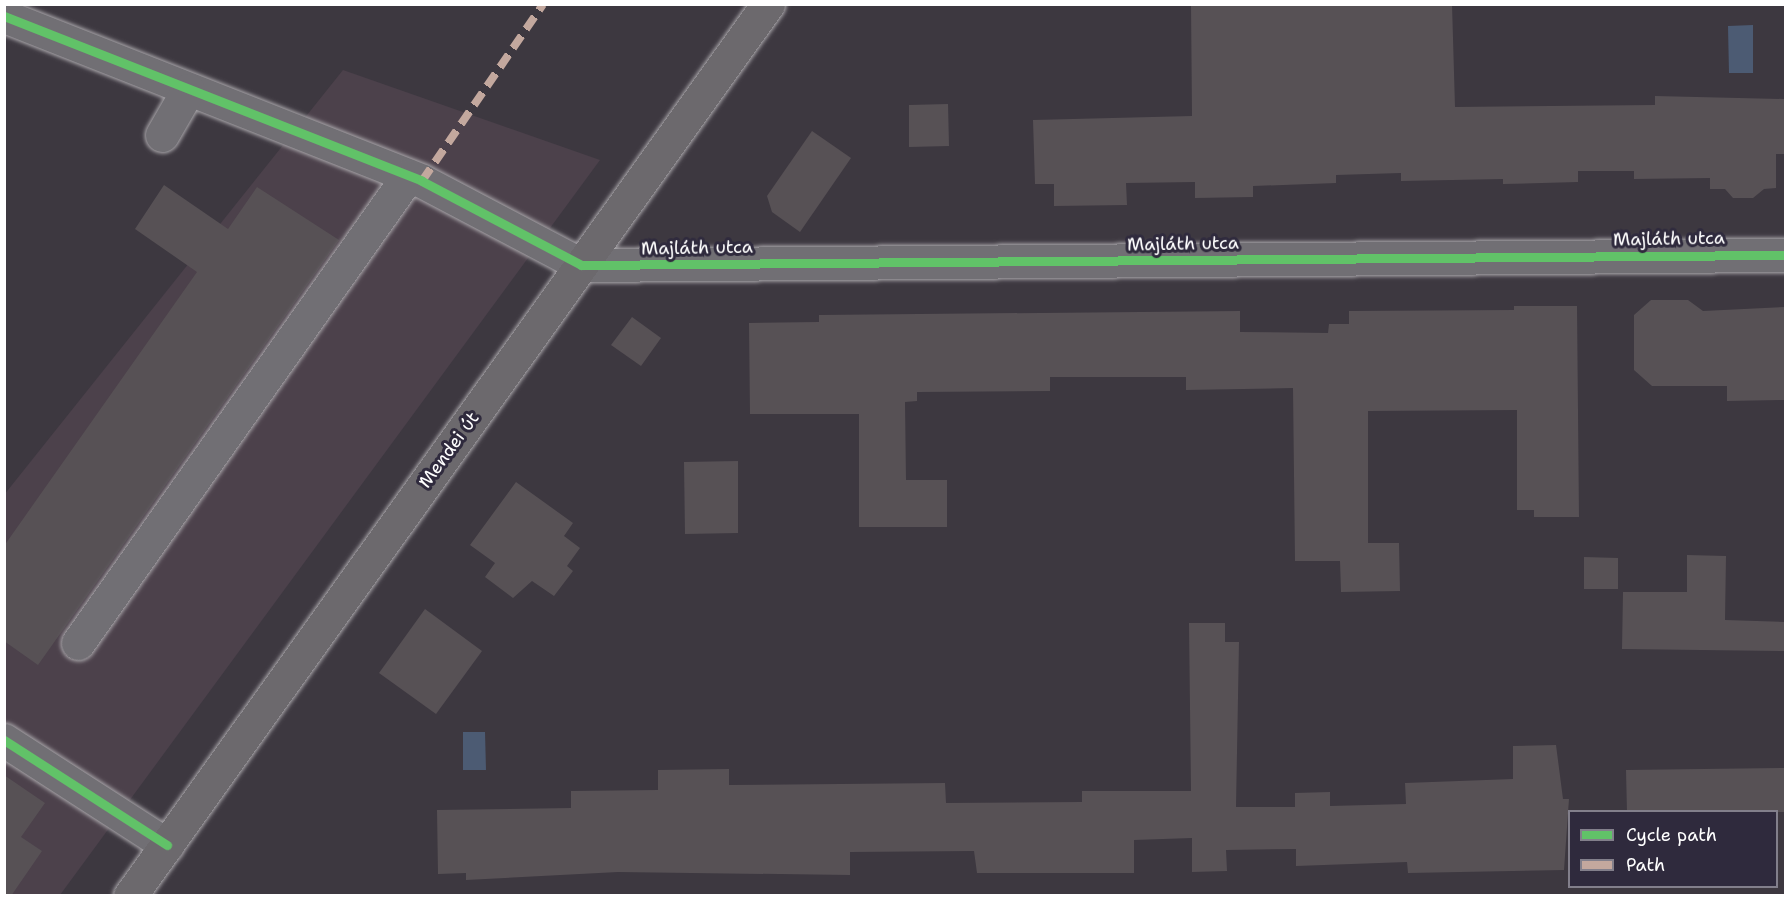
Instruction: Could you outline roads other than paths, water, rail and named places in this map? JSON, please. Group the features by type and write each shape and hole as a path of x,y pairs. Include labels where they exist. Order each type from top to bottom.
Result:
{"main road":[{"name":"Mendei út","path":"130,896 768,4"}],"street":[{"path":"4,16 408,176 581,265"},
{"path":"162,135 188,90"},
{"path":"78,643 408,176"},
{"name":"Majláth utca","path":"581,265 1785,255"},
{"path":"4,740 167,845"}],"water":[{"path":"1753,25 1753,73 1729,73 1728,26"},
{"path":"463,732 485,732 486,770 463,770"}]}
